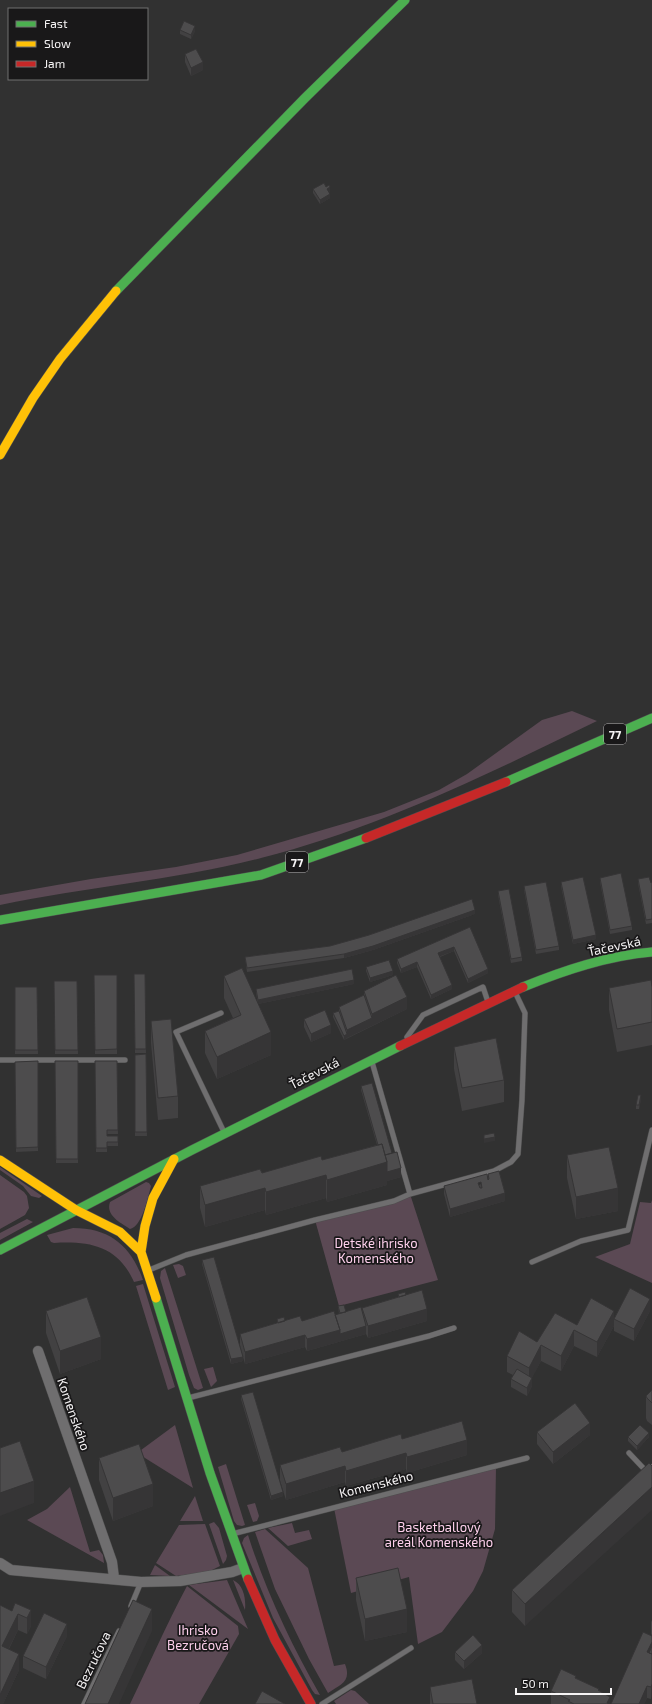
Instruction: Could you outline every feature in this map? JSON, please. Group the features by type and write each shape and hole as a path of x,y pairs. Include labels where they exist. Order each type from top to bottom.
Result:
{"street":[{"path":"0,455 33,398 56,365 86,325 123,282 305,98 406,0"},
{"name":"77","path":"0,920 261,875 396,827 490,789 652,718"},
{"name":"Ťačevská","path":"0,1250 174,1159 371,1059 515,991 539,981 587,965 631,954 652,952"},
{"path":"141,1252 145,1226 153,1198 174,1159"},
{"path":"0,1160 76,1210 120,1232 141,1252 148,1270 230,1535 259,1608 278,1648 311,1704"},
{"name":"Komenského","path":"38,1350 112,1562 114,1578"},
{"path":"0,1563 11,1570 114,1578 141,1582 180,1582 232,1572 243,1568"}],"lane":[{"path":"402,1044 423,1015 483,986 489,1003"},
{"path":"148,1270 186,1255 394,1200 410,1194 494,1171 511,1162 518,1154 522,1100 525,1013 515,991"},
{"path":"221,1013 176,1032 225,1133"},
{"path":"371,1059 410,1194"},
{"path":"0,1060 125,1060"},
{"path":"532,1262 581,1241 628,1230 652,1130"},
{"path":"187,1398 429,1336 454,1328"},
{"path":"629,1453 647,1472 652,1467"},
{"name":"Komenského","path":"230,1535 528,1458"},
{"path":"127,1614 141,1582"},
{"name":"Bezručova","path":"84,1704 121,1628"},
{"path":"322,1704 411,1648"}],"green space":[{"path":"572,711 597,721 515,761 432,798 305,846 229,866 0,905 0,895 91,879 176,867 237,855 384,812 439,790 467,774 542,720"},
{"path":"0,1167 42,1196 39,1198 31,1196 23,1186 0,1170"},
{"path":"0,1175 24,1192 27,1196 29,1208 25,1215 0,1229"},
{"path":"146,1182 151,1186 144,1211 138,1223 130,1229 119,1222 112,1215 109,1207 110,1202"},
{"name":"Detské ihrisko Komenského","path":"410,1194 438,1280 339,1306 315,1220"},
{"path":"652,1200 652,1283 595,1257 630,1244 640,1202 651,1203"},
{"path":"27,1219 33,1222 0,1240 0,1233"},
{"path":"73,1228 98,1231 117,1241 132,1258 143,1280 134,1282 120,1260 102,1248 79,1243 54,1243 51,1242 47,1235"},
{"path":"179,1264 183,1266 186,1275 178,1278 173,1265"},
{"path":"165,1268 203,1388 198,1390 194,1388 189,1375 160,1278 161,1271"},
{"path":"143,1284 175,1387 168,1390 136,1286"},
{"path":"213,1367 217,1381 211,1387 204,1369"},
{"path":"175,1425 193,1488 137,1453"},
{"path":"226,1464 245,1525 242,1526 237,1525 234,1521 218,1467"},
{"name":"Basketballový areál Komenského","path":"496,1467 495,1529 483,1571 473,1591 442,1632 418,1644 409,1577 351,1593 334,1508"},
{"path":"70,1487 90,1552 99,1550 103,1555 104,1563 27,1520 47,1509"},
{"path":"195,1496 203,1521 180,1521"},
{"path":"255,1503 259,1516 257,1521 253,1522 247,1505"},
{"path":"214,1522 219,1528 227,1556 223,1564 209,1524"},
{"path":"292,1523 295,1533 309,1530 312,1539 288,1546 268,1528"},
{"path":"205,1524 220,1566 208,1572 176,1576 156,1563 179,1525"},
{"path":"265,1529 308,1568 334,1666 345,1664 347,1670 346,1679 328,1693 309,1659 275,1589 255,1532"},
{"path":"248,1535 263,1577 280,1617 320,1695 315,1694 312,1690 273,1618 242,1543 244,1538"},
{"path":"155,1565 170,1576 150,1575"},
{"path":"227,1580 248,1629 189,1585"},
{"path":"233,1580 240,1585 244,1593 245,1610"},
{"name":"Ihrisko Bezručová","path":"187,1586 238,1626 239,1634 199,1704 130,1704 165,1630"},
{"path":"351,1690 355,1691 369,1704 336,1704 334,1701"}],"building":[{"path":"184,21 195,26 191,35 180,30"},
{"path":"196,49 203,62 191,68 185,54"},
{"path":"324,183 326,187 329,185 330,187 327,189 330,194 320,200 313,189"},
{"path":"621,873 632,926 610,930 600,878"},
{"path":"583,877 596,935 573,940 561,882"},
{"path":"649,877 651,883 652,882 652,919 646,920 638,879"},
{"path":"546,882 559,946 536,950 524,886"},
{"path":"509,889 522,957 511,959 498,891"},
{"path":"472,899 475,910 373,946 344,954 247,968 245,957 330,946 369,935"},
{"path":"470,927 488,969 468,979 454,947 438,953 452,985 431,995 417,962 401,969 397,959"},
{"path":"389,960 393,971 370,978 366,967"},
{"path":"242,968 271,1032 217,1057 205,1031 241,1015 224,976"},
{"path":"352,969 354,980 258,1000 256,989"},
{"path":"134,974 145,974 146,1049 135,1049"},
{"path":"94,975 117,975 117,1049 95,1050"},
{"path":"396,975 407,997 372,1014 364,991"},
{"path":"651,980 652,1022 617,1029 609,988"},
{"path":"54,981 77,981 78,1050 55,1050"},
{"path":"15,987 37,987 38,1050 15,1050"},
{"path":"364,995 372,1018 347,1030 339,1007"},
{"path":"325,1010 331,1025 311,1034 304,1019"},
{"path":"339,1011 347,1034 344,1036 333,1013"},
{"path":"171,1019 178,1096 158,1098 151,1021"},
{"path":"496,1038 504,1080 462,1088 454,1047"},
{"path":"146,1054 147,1132 135,1132 135,1055"},
{"path":"38,1061 38,1147 16,1148 15,1062"},
{"path":"55,1061 78,1061 78,1159 56,1159"},
{"path":"95,1061 117,1061 118,1130 107,1130 107,1136 118,1136 118,1142 107,1142 107,1148 96,1148"},
{"path":"372,1083 392,1153 385,1155 382,1144 378,1145 361,1086"},
{"path":"638,1095 641,1095 639,1105 636,1105"},
{"path":"494,1133 495,1137 484,1139 484,1135"},
{"path":"382,1144 387,1162 327,1180 326,1175 266,1192 265,1188 205,1205 200,1186 260,1169 262,1173 321,1156 322,1160"},
{"path":"609,1147 618,1188 576,1197 567,1155"},
{"path":"397,1152 401,1168 387,1172 385,1155"},
{"path":"499,1171 505,1193 450,1209 444,1186 487,1174 488,1180 488,1174","holes":["481,1182 482,1188 480,1188 478,1183"]},
{"path":"214,1257 243,1357 231,1359 202,1260"},
{"path":"630,1288 650,1299 634,1329 614,1319"},
{"path":"422,1290 427,1309 368,1326 362,1308"},
{"path":"405,1292 406,1295 399,1297 398,1294"},
{"path":"87,1297 101,1337 60,1351 46,1311"},
{"path":"591,1298 614,1311 597,1342 574,1330 561,1356 541,1345 529,1368 507,1356 519,1331 537,1342 555,1313 577,1325"},
{"path":"344,1305 346,1312 340,1313 338,1306"},
{"path":"361,1307 366,1326 340,1334 335,1315"},
{"path":"334,1311 340,1330 307,1339 305,1335 245,1352 240,1334 300,1316 302,1321"},
{"path":"284,1317 285,1321 278,1323 277,1319"},
{"path":"517,1369 532,1378 527,1388 511,1379"},
{"path":"652,1390 652,1403 646,1396"},
{"path":"253,1392 283,1492 271,1496 241,1395"},
{"path":"575,1403 590,1423 553,1452 537,1432"},
{"path":"462,1421 467,1440 407,1457 406,1453 346,1471 345,1466 286,1484 280,1465 340,1447 342,1452 401,1434 402,1439"},
{"path":"640,1425 649,1433 637,1446 628,1437"},
{"path":"20,1441 34,1481 0,1493 0,1448"},
{"path":"139,1444 153,1484 113,1498 99,1458"},
{"path":"649,1463 652,1466 652,1487 525,1604 512,1590"},
{"path":"398,1568 407,1609 365,1619 356,1578"},
{"path":"133,1600 152,1609 108,1704 85,1704"},
{"path":"15,1603 31,1610 27,1618 18,1614 2,1646 19,1654 0,1695 0,1605 12,1611"},
{"path":"44,1613 67,1624 46,1667 23,1656"},
{"path":"643,1632 652,1636 652,1642 647,1652 652,1654 651,1687 647,1686 639,1704 611,1704"},
{"path":"473,1635 482,1645 464,1661 455,1652"},
{"path":"652,1646 652,1654 649,1653"},
{"path":"561,1669 576,1676 575,1678 599,1689 598,1690 610,1697 607,1703 610,1704 574,1704 568,1701 570,1700 551,1691"},
{"path":"472,1679 477,1704 433,1704 430,1687"},
{"path":"262,1691 285,1704 255,1704"}],"traffic: fast":[{"path":"116,291 305,98 405,0"},
{"path":"506,782 652,718"},
{"path":"0,920 261,875 366,838"},
{"path":"523,987 602,960 652,952"},
{"path":"0,1250 192,1150 400,1046"},
{"path":"156,1298 210,1473 248,1579"}],"traffic: slow":[{"path":"0,455 33,398 60,359 116,291"},
{"path":"141,1252 145,1226 153,1198 174,1159"},
{"path":"0,1160 76,1210 120,1232 141,1252 156,1298"}],"traffic: jam":[{"path":"366,838 506,782"},
{"path":"400,1046 523,987"},
{"path":"248,1579 275,1640 311,1704"}]}
